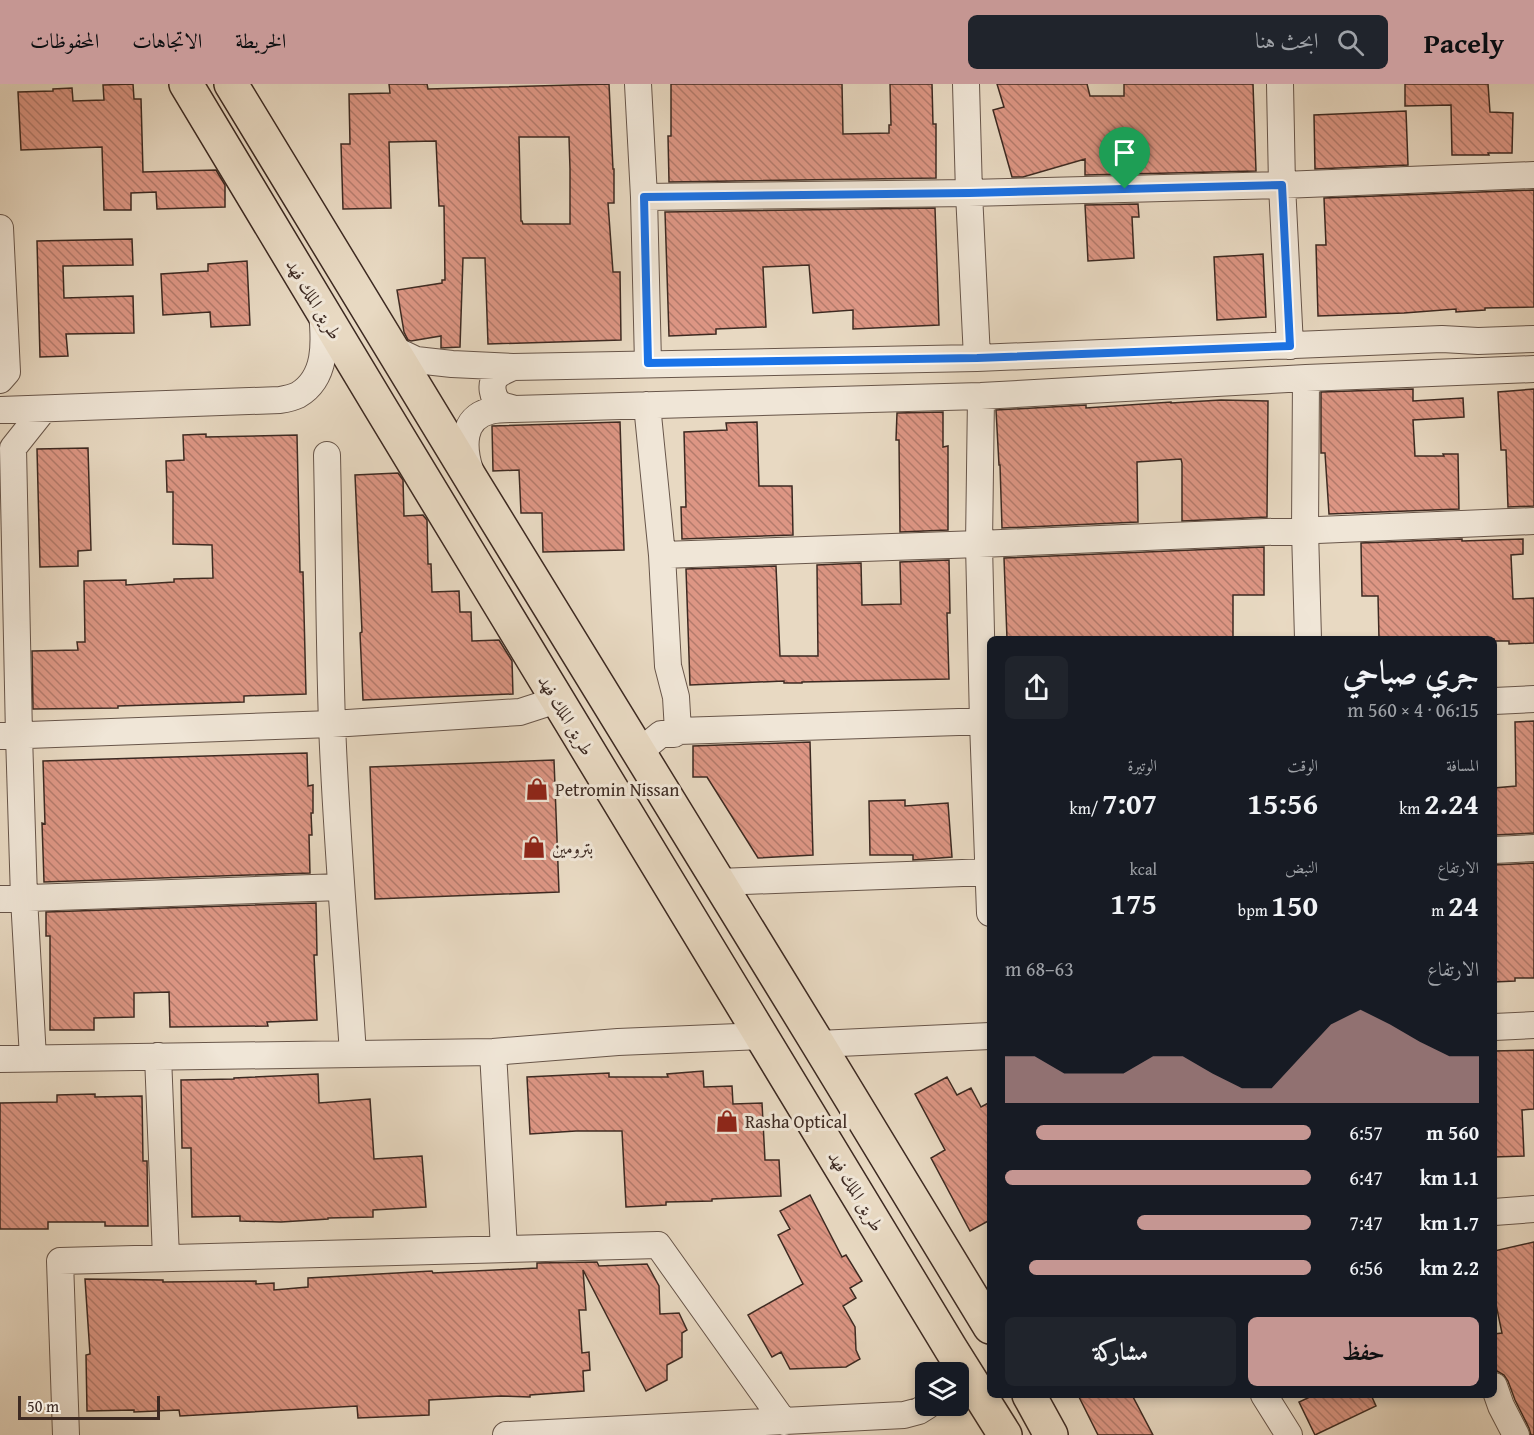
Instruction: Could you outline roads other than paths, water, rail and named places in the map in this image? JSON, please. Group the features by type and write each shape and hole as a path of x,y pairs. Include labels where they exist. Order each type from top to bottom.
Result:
{"highway":[{"name":"طريق الملك فهد","path":"186,84 556,700 762,1036 953,1361 1005,1435"},
{"path":"231,84 987,1322"},
{"path":"1031,1398 1050,1435"}],"street":[{"path":"638,84 644,197 648,363"},
{"path":"966,84 977,358"},
{"path":"1280,84 1282,185 1290,346"},
{"path":"644,197 969,193 1282,185 1534,175"},
{"path":"0,228 7,372 0,380"},
{"path":"0,410 280,400 296,396 307,388 317,375 325,340 322,313"},
{"path":"393,349 416,360 513,367 977,358 1442,339 1478,341 1534,339"},
{"path":"513,367 496,376 492,383 493,392 501,405 514,409"},
{"path":"473,482 466,458 466,434 477,417 489,411 981,396 1306,378 1534,369"},
{"path":"1306,378 1305,530 1308,636"},
{"path":"639,752 661,734 674,735 678,731 987,722 980,544 981,396"},
{"path":"647,405 662,555 668,666 676,697 678,731"},
{"path":"33,1058 12,898 8,576 13,448 44,409"},
{"path":"327,455 332,724 340,887 353,1054"},
{"path":"662,555 1534,521"},
{"path":"1497,701 1534,699"},
{"path":"9,736 332,724 520,712 556,700"},
{"path":"1497,850 1534,848"},
{"path":"718,882 987,872"},
{"path":"12,898 340,887"},
{"path":"1497,1027 1534,1025"},
{"path":"0,1059 493,1052 618,1041 762,1036"},
{"path":"818,1044 987,1036"},
{"path":"493,1052 504,1249"},
{"path":"158,1056 166,1258"},
{"path":"1497,1212 1534,1209"},
{"path":"66,1435 60,1261 658,1245 784,1422"},
{"path":"1497,1394 1516,1435"},
{"path":"1266,1398 1289,1435"},
{"path":"506,1435 784,1422 903,1415 915,1412"}],"place":[{"name":"Petromin Nissan","path":"537,789"},
{"name":"بترومين","path":"534,847"},
{"name":"Rasha Optical","path":"727,1121"}]}
